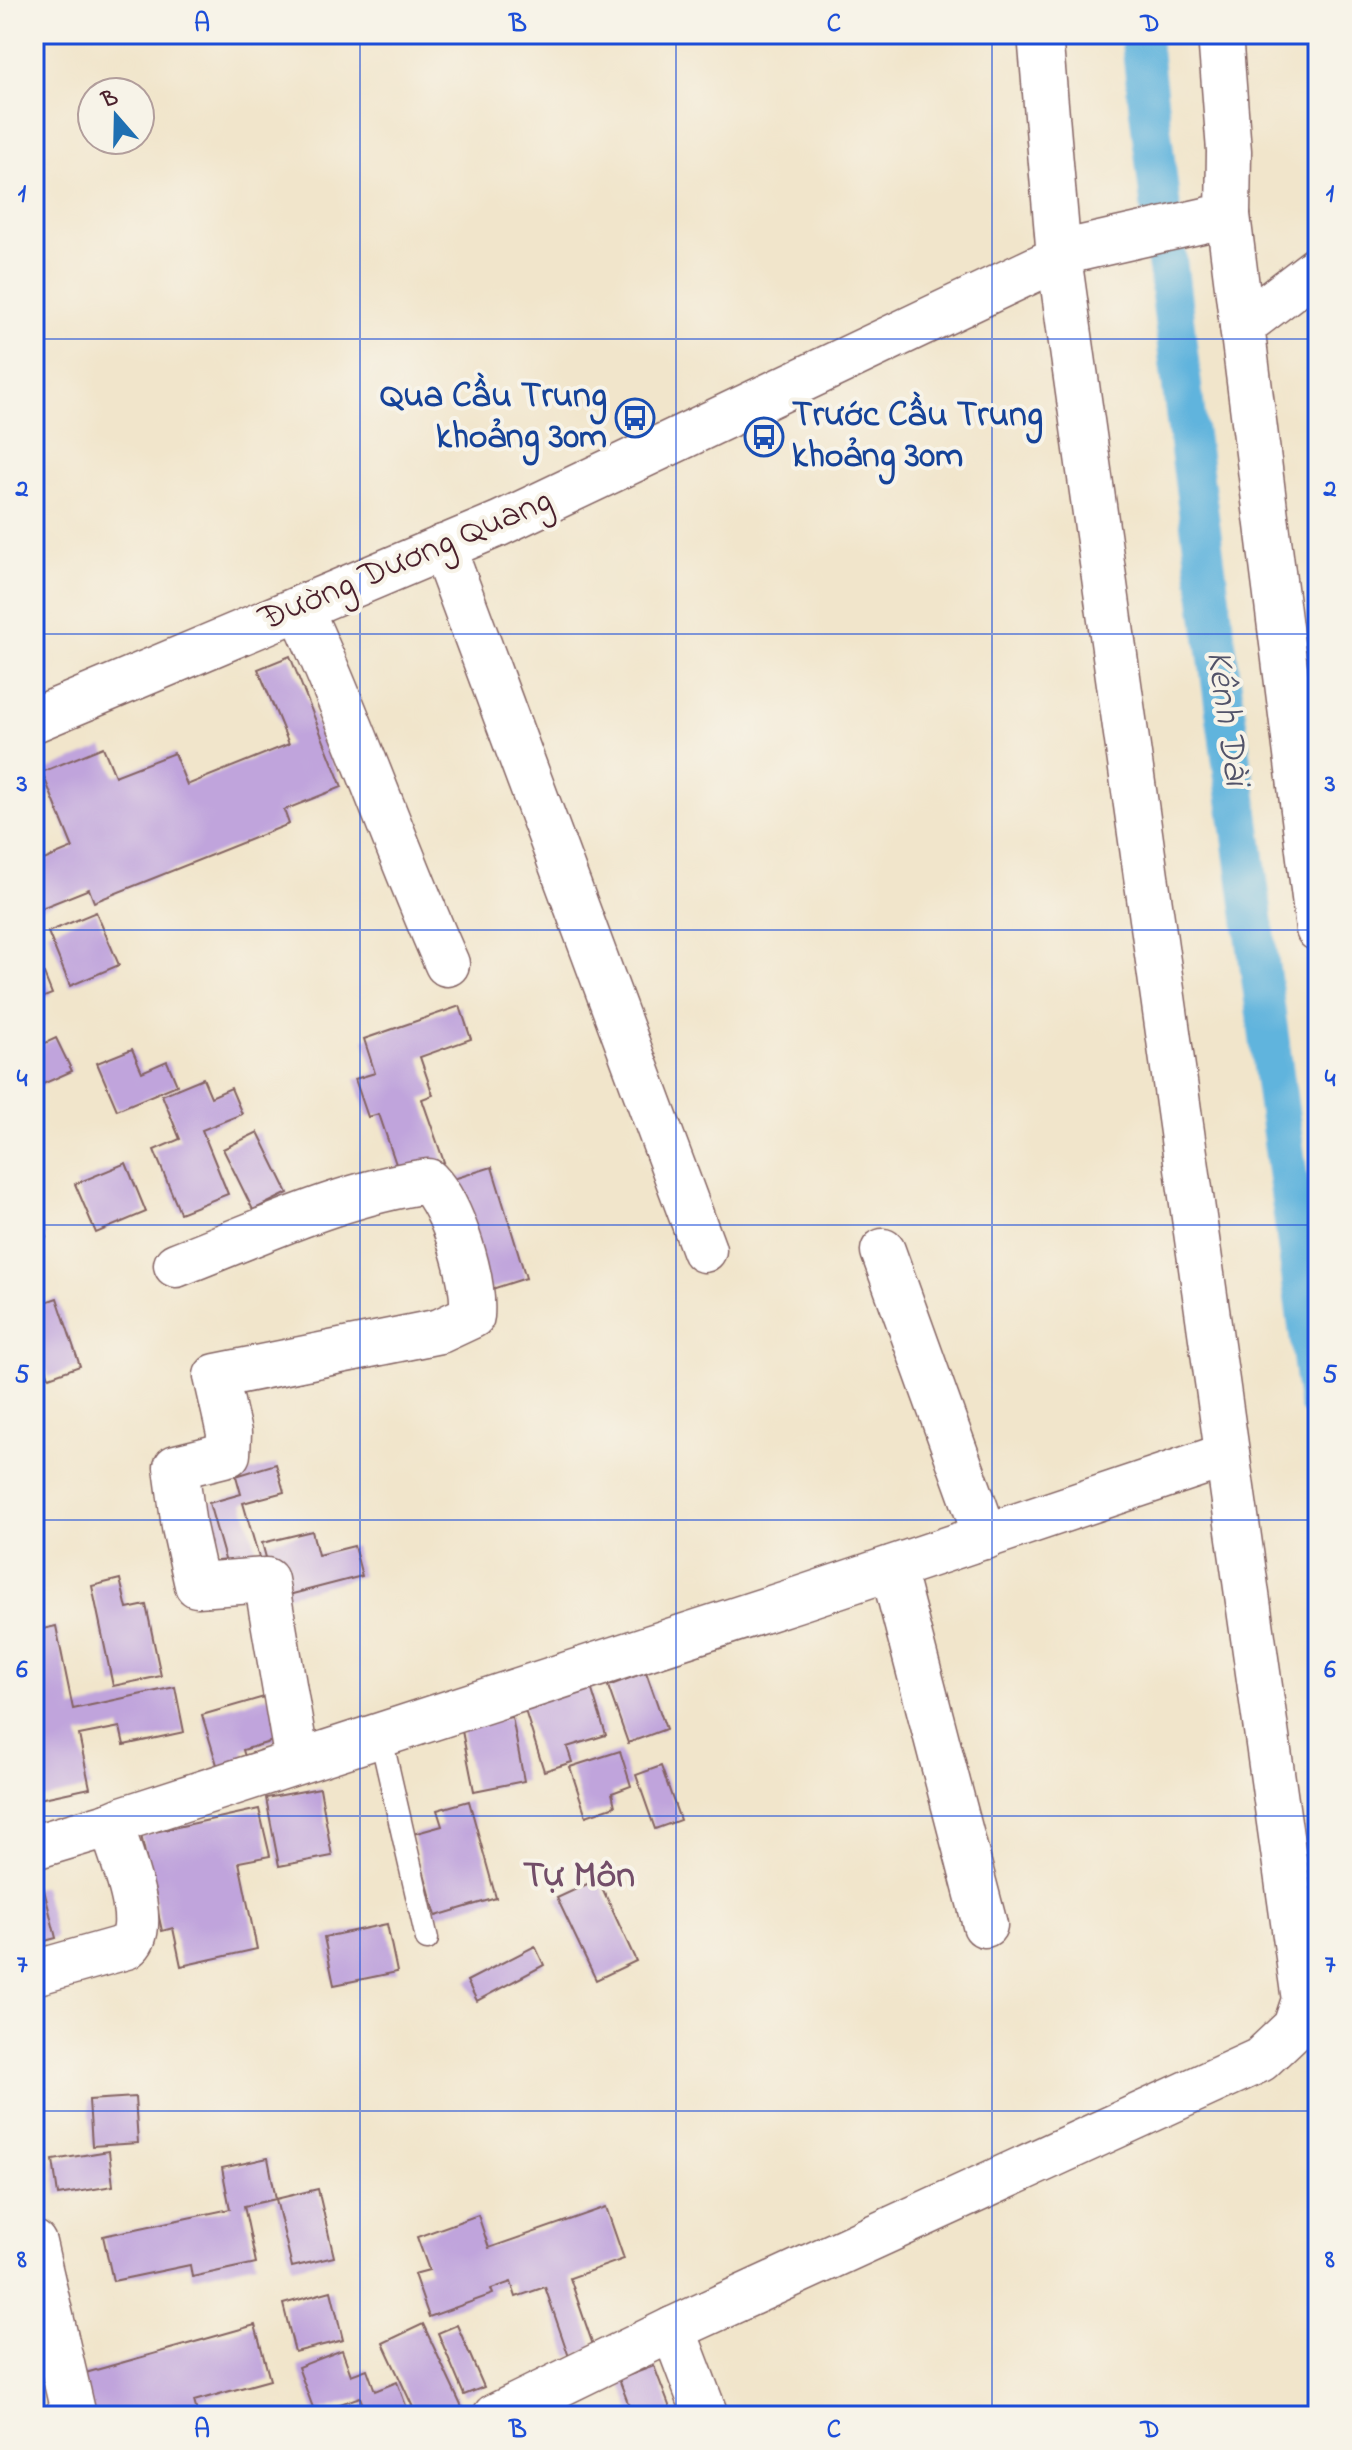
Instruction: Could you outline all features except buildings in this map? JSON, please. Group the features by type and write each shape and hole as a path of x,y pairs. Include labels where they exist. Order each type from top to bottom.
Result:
{"street":[{"path":"495,2416 673,2329 1260,2060 1295,2027 1304,2000 1227,1455 1040,34"},
{"path":"1220,34 1229,151 1219,217 1242,326 1318,929"},
{"name":"Đường Dương Quang","path":"34,720 499,524 1068,253 1219,217"},
{"path":"1242,326 1318,268"},
{"path":"443,547 704,1250"},
{"path":"300,608 343,701 412,885 447,964"},
{"path":"176,1265 316,1211 400,1184 428,1181 441,1195 471,1293 472,1316 440,1331 216,1376 229,1433 228,1454 176,1467 184,1527 197,1585 266,1580 297,1761"},
{"path":"883,1251 986,1537"},
{"path":"34,1847 892,1568 1227,1455"},
{"path":"892,1568 985,1925"},
{"path":"34,1973 126,1947 133,1942 137,1933 136,1905 111,1824"},
{"path":"34,2243 74,2416"},
{"path":"673,2329 706,2416"}],"lane":[{"path":"380,1734 427,1939"}],"waterway":[{"name":"Kênh Dài","path":"1140,34 1186,420 1318,1401"}],"place":[{"name":"Qua Cầu Trung khoảng 30m","path":"635,418"},
{"name":"Trước Cầu Trung khoảng 30m","path":"764,437"}],"district":[{"name":"Tự Môn","path":"579,1877"}]}
